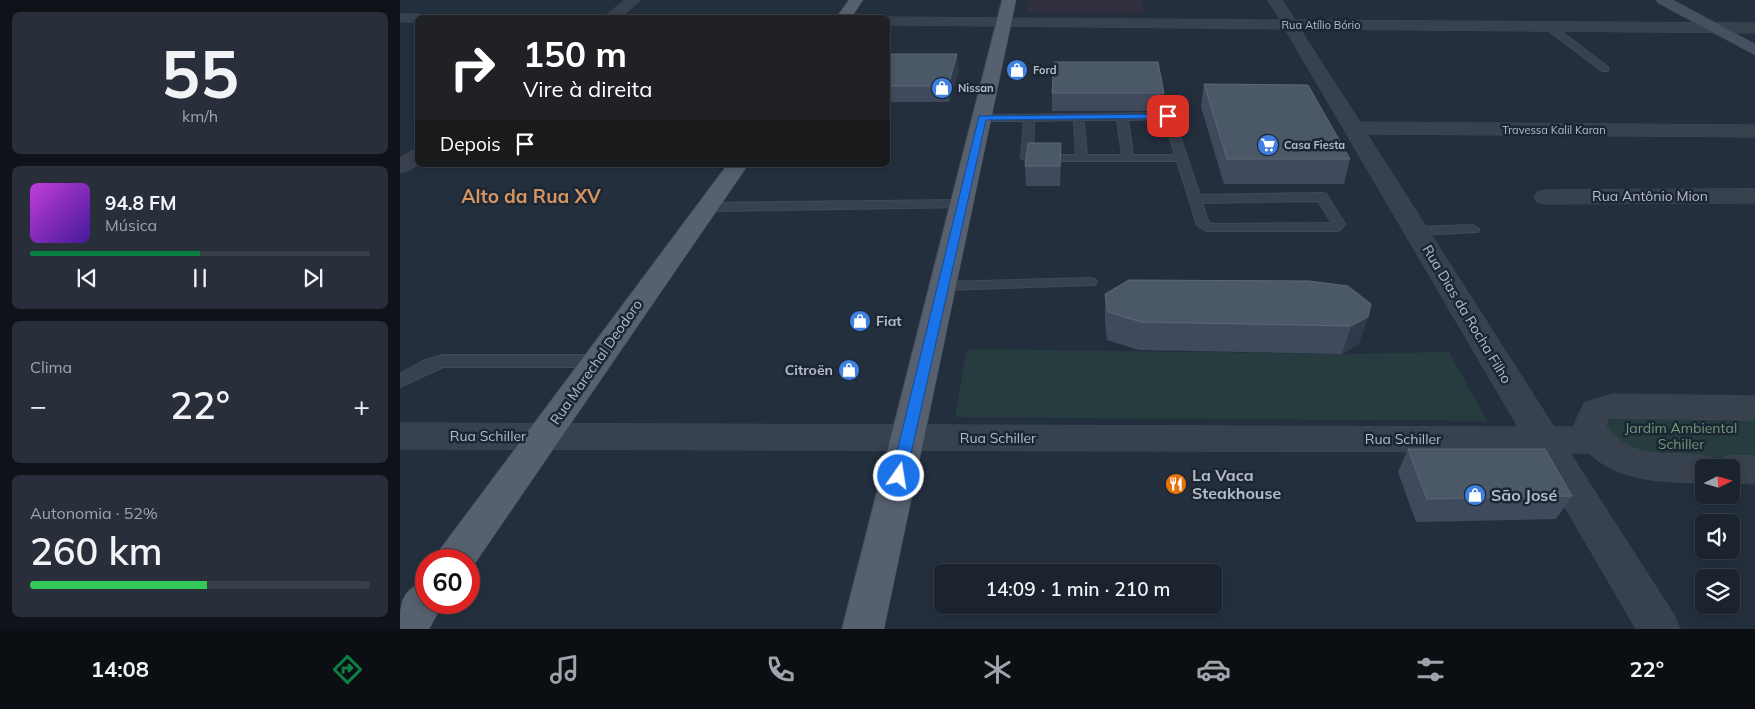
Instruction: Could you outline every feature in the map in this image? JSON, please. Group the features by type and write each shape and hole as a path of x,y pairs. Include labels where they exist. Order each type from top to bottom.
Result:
{"main road":[{"path":"845,15 856,0"},
{"path":"1663,0 1755,50"},
{"path":"863,629 1006,11"},
{"name":"Rua Marechal Deodoro","path":"463,549 737,167"},
{"path":"405,629 416,614"}],"street":[{"path":"614,15 634,0"},
{"name":"Rua Dias da Rocha Filho","path":"1275,0 1659,629"},
{"name":"Rua Atílio Bório","path":"890,21 1006,11 1290,24 1755,28"},
{"path":"400,18 415,18"},
{"name":"Travessa Kalil Karan","path":"1353,128 1755,131"},
{"path":"400,167 415,157"},
{"name":"Rua Antônio Mion","path":"1545,197 1755,196"},
{"path":"1695,469 1652,468 1634,464 1612,454 1596,440 1589,427 1595,411 1612,406 1755,408"},
{"name":"Rua Schiller","path":"400,436 1596,440"},
{"path":"1740,469 1755,470"}],"lane":[{"path":"1548,26 1605,69"},
{"path":"1029,120 1079,123 1168,116 1183,158 1194,199 1202,225 1211,228 1335,227 1339,224 1322,197 1194,199"},
{"path":"981,120 1122,120"},
{"path":"1029,120 1027,158 1183,158"},
{"path":"1122,120 1128,158"},
{"path":"1079,123 1082,158"},
{"path":"708,207 962,204"},
{"path":"1416,231 1473,229"},
{"path":"943,286 1090,282"},
{"path":"400,381 443,361 596,361"}],"shaded area":[{"path":"1028,0 1142,0 1144,13 1026,12"}],"green space":[{"path":"967,349 1342,354 1449,352 1487,421 955,417"},
{"name":"Jardim Ambiental Schiller","path":"1616,415 1755,417 1755,458 1648,456 1609,437 1607,424"}],"building":[{"path":"890,54 957,54 948,86 890,86"},
{"path":"1054,62 1158,62 1164,93 1052,93"},
{"path":"1204,84 1308,85 1350,159 1227,159"},
{"path":"1028,143 1061,143 1060,166 1025,166"},
{"path":"1129,280 1309,281 1348,286 1371,304 1368,317 1351,326 1141,322 1108,312 1105,294"},
{"path":"1408,449 1545,449 1572,496 1427,499"}],"place":[{"name":"Ford","path":"1017,70"},
{"name":"Nissan","path":"942,88"},
{"name":"Casa Fiesta","path":"1268,145"},
{"name":"Fiat","path":"860,321"},
{"name":"Citroën","path":"849,370"},
{"name":"La Vaca Steakhouse","path":"1176,484"},
{"name":"São José","path":"1475,495"}],"district":[{"name":"Alto da Rua XV","path":"531,196"}],"route":[{"path":"899,476 982,118 1168,116"}]}
